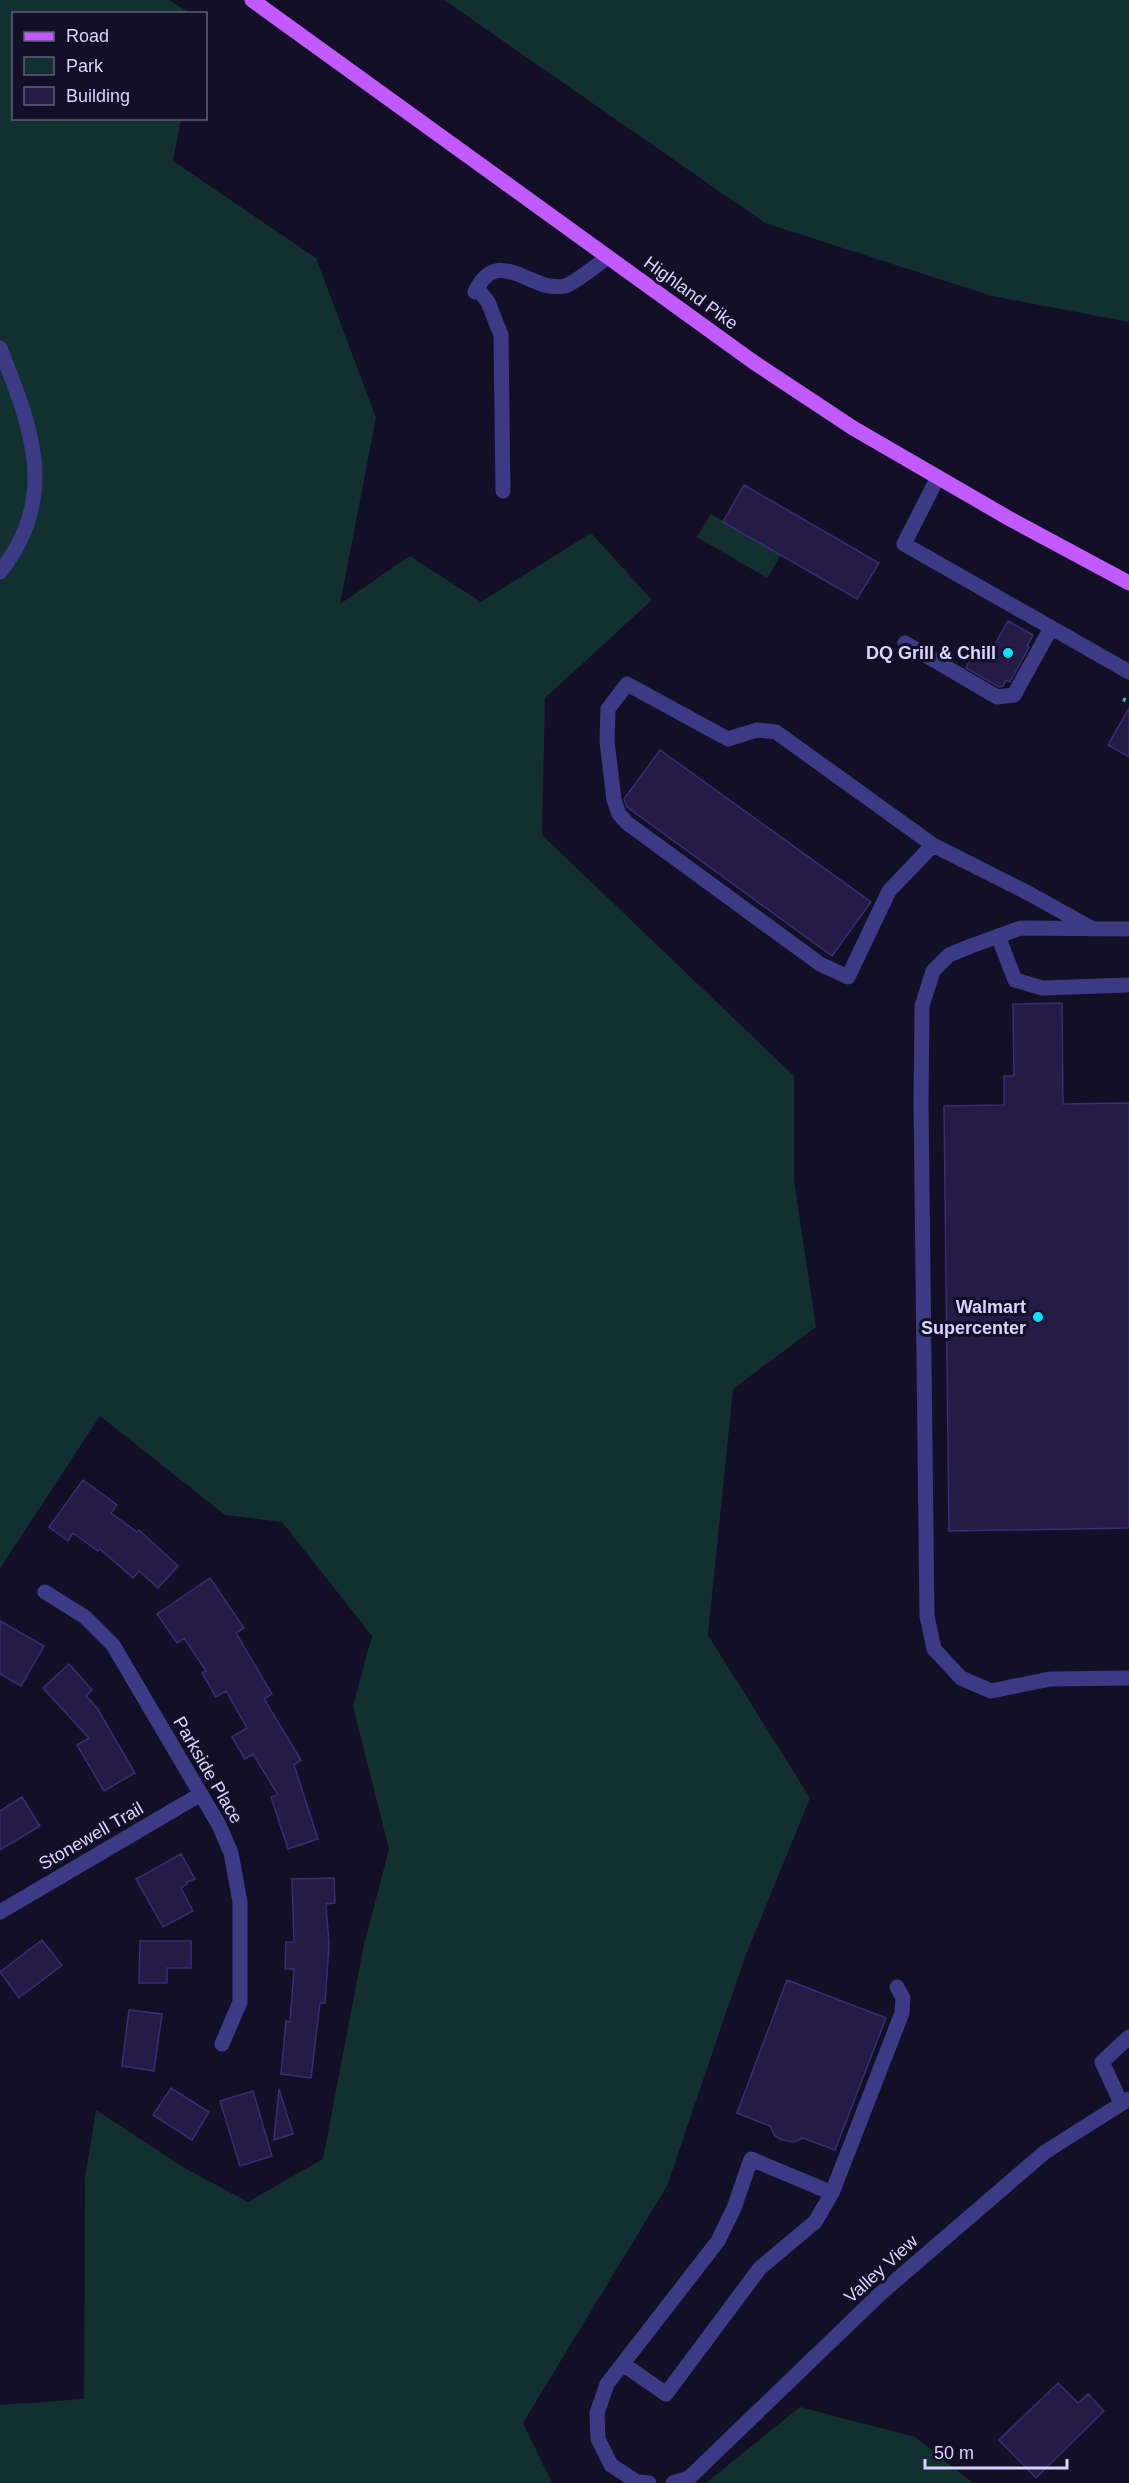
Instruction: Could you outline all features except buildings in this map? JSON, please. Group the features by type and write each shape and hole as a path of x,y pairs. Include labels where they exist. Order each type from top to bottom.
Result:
{"main road":[{"name":"Highland Pike","path":"252,0 779,379 853,428 1129,584"}],"street":[{"path":"502,491 501,335 488,302 476,290 481,279 495,271 510,271 547,285 566,286 608,257"},
{"path":"0,348 26,414 35,469 31,510 18,543 0,572"},
{"path":"938,477 904,544 1129,672"},
{"path":"905,643 997,697 1014,695 1051,628"},
{"path":"933,845 889,891 848,977 820,964 627,823 619,814 614,800 606,741 608,709 627,684 728,739 758,730 776,732 933,845 1093,928"},
{"path":"1129,929 1020,928 950,955 933,971 922,1006 921,1116 927,1616 934,1649 961,1678 991,1690 1050,1679 1129,1678"},
{"path":"998,936 1015,980 1042,988 1129,986"},
{"name":"Parkside Place","path":"45,1592 85,1617 113,1645 219,1825 231,1853 240,1902 240,2002 222,2044"},
{"name":"Stonewell Trail","path":"0,1912 201,1794"},
{"path":"623,2364 666,2394 760,2268 815,2222 832,2193 902,2013 903,1998 897,1987"},
{"path":"1125,2101 1102,2062 1129,2037"},
{"name":"Valley View","path":"673,2483 689,2478 880,2294 1036,2159 1125,2101"},
{"path":"649,2483 637,2482 611,2465 598,2439 597,2413 607,2384 718,2241 734,2208 751,2159 832,2193"}],"path":[{"path":"1123,699 1129,702"}],"green space":[{"path":"0,0 169,0 188,12 12,12 12,120 181,120 173,161 316,258 376,418 340,604 410,556 481,602 591,533 652,600 545,698 542,835 794,1076 794,1180 816,1327 733,1389 708,1635 810,1798 745,1957 667,2186 523,2423 552,2483 0,2483 0,2405 84,2399 85,2178 96,2110 181,2166 248,2202 323,2159 363,1949 389,1849 353,1706 372,1636 282,1522 225,1515 100,1416 0,1568"},
{"path":"444,0 1129,0 1129,322 992,296 765,223"},
{"path":"711,514 781,555 767,578 697,537"},
{"path":"800,2407 915,2437 973,2483 706,2483"}],"place":[{"name":"DQ Grill & Chill","path":"1008,653"},
{"name":"Walmart Supercenter","path":"1038,1317"}]}
